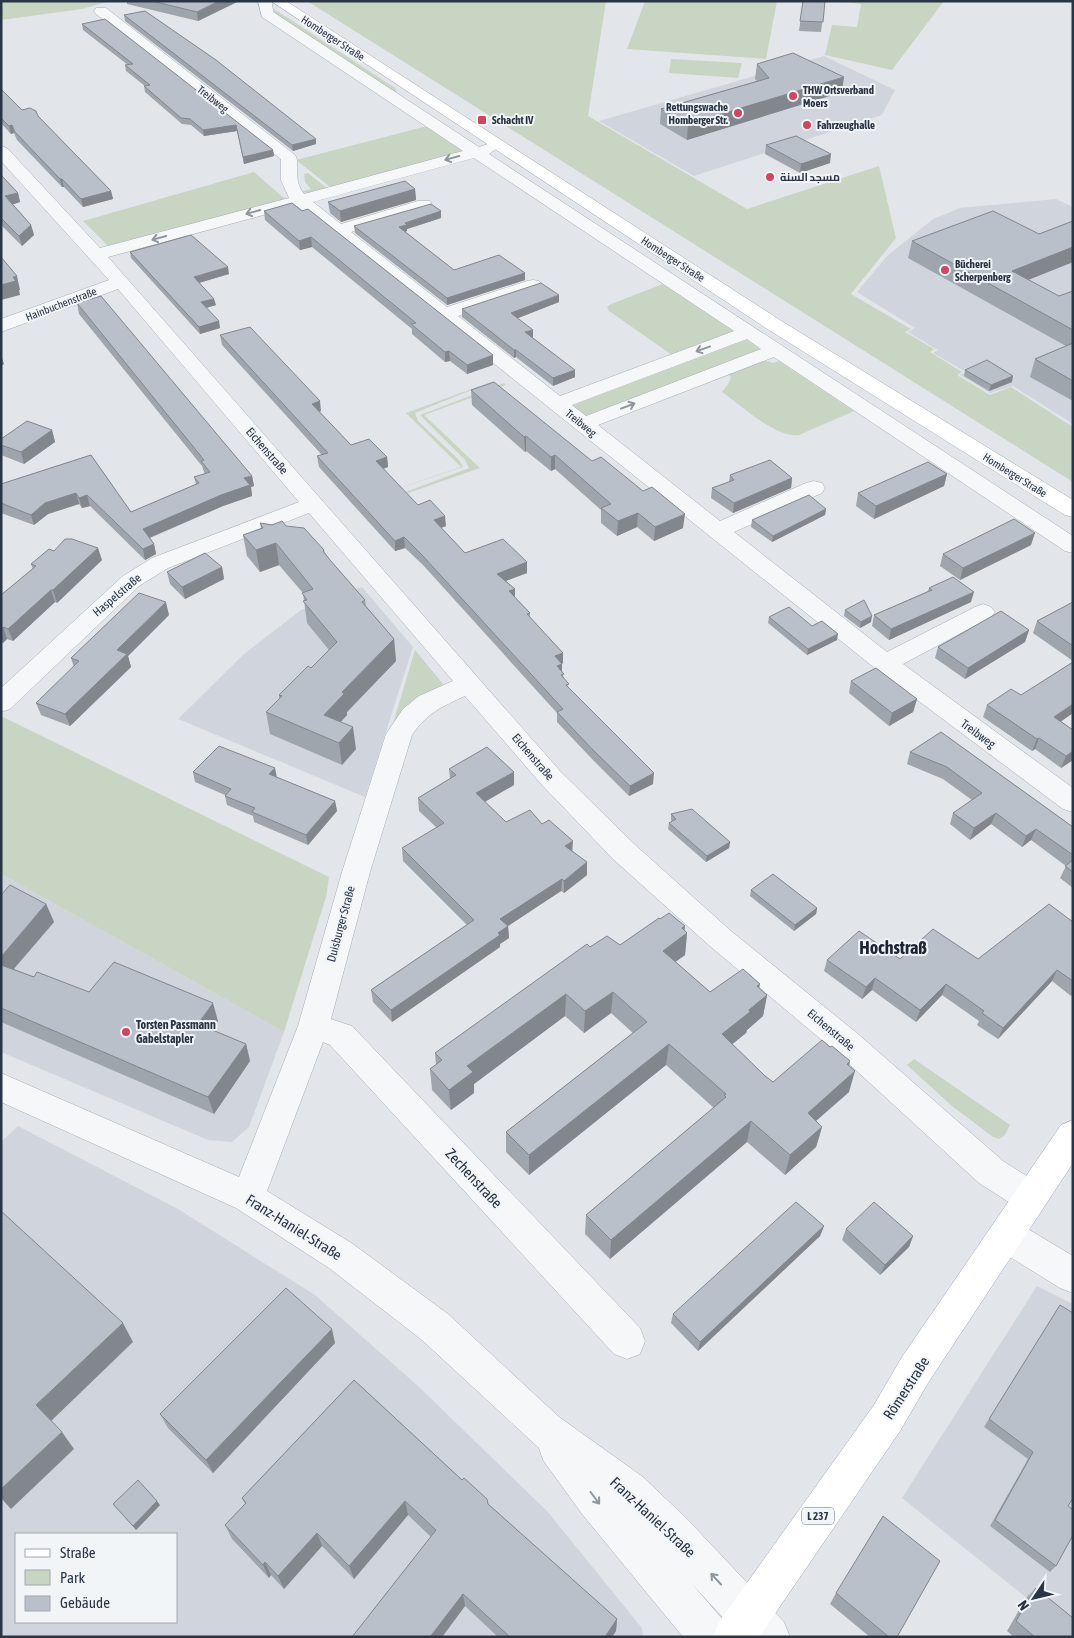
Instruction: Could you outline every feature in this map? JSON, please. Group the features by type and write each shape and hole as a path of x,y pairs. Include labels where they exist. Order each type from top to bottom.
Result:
{"main road":[{"name":"Homberger Straße","path":"277,1 776,326 1073,510"},
{"name":"Römerstraße","path":"751,1629 887,1418 915,1370 1030,1197 1073,1136"}],"street":[{"name":"Homberger Straße","path":"266,1 267,14 1073,546"},
{"name":"Treibweg","path":"101,11 289,158 286,177 300,200 885,663 960,721 1073,802"},
{"path":"96,255 499,146"},
{"name":"Eichenstraße","path":"1,151 121,282 551,778 623,851 721,939 847,1043 991,1172 1030,1197"},
{"path":"339,230 424,205"},
{"name":"Hainbuchenstraße","path":"1,326 121,282"},
{"path":"445,314 533,285"},
{"path":"557,404 748,332"},
{"path":"582,424 774,350"},
{"path":"717,531 814,488"},
{"name":"Haspelstraße","path":"1,703 131,581 160,563 313,504"},
{"path":"885,663 983,612"},
{"name":"Duisburger Straße","path":"248,1197 314,1026 356,872 399,734 412,715 428,702 470,684"},
{"name":"Zechenstraße","path":"314,1026 341,1035 627,1341"},
{"name":"Franz-Haniel-Straße","path":"1,1087 248,1197 341,1256 435,1327 546,1430 630,1491 673,1533 751,1629"},
{"path":"1006,1235 1073,1276"},
{"name":"Franz-Haniel-Straße","path":"546,1430 596,1500 710,1637"}],"shaded area":[{"path":"824,56 895,90 882,115 694,176 599,121"},
{"path":"1056,199 1073,207 1073,424 1013,386 990,393 960,375 966,372 933,353 938,350 908,332 915,328 857,292 887,256 933,219 960,208"},
{"path":"362,587 413,647 365,797 178,719 244,654 301,610"},
{"path":"1,874 284,1032 249,1127 232,1142 208,1140 1,1052"},
{"path":"18,1126 178,1209 315,1295 417,1385 547,1511 642,1628 643,1637 1,1637 1,1142"},
{"path":"1037,1286 1073,1304 1073,1635 902,1498"}],"green space":[{"path":"110,1 82,9 1,20 1,2"},
{"path":"307,1 606,1 588,116 747,209 879,166 896,238 851,294 911,329 905,332 934,349 930,352 962,372 957,375 990,395 1011,387 1073,427 1073,482"},
{"path":"645,1 777,1 766,59 627,49"},
{"path":"836,1 944,1 892,70 825,55 832,25 857,27 861,4"},
{"path":"274,9 395,88 398,95 275,14"},
{"path":"671,59 742,63 738,78 669,73"},
{"path":"427,126 465,151 336,187 329,186 296,160"},
{"path":"254,172 285,199 110,248 83,221"},
{"path":"308,173 328,189 311,193 300,192 311,189 305,182 304,174"},
{"path":"663,284 735,332 672,355 609,311 607,307"},
{"path":"746,339 761,350 590,416 581,414 573,407 573,404"},
{"path":"764,360 773,363 779,361 854,411 799,435 790,435 769,426 722,392 731,377 726,373"},
{"path":"499,379 415,413 418,421 459,460 463,467 340,508 461,467 406,413"},
{"path":"504,383 506,385 424,415 480,468 345,515 469,468 465,460 420,415"},
{"path":"415,650 443,684 391,730"},
{"path":"1,716 329,877 326,897 284,1032 1,874"},
{"path":"914,1059 1010,1125 1005,1135 999,1139 993,1137 952,1106 907,1065"}],"building":[{"path":"152,1 219,1 197,12"},
{"path":"803,1 825,1 823,22 800,21"},
{"path":"145,11 216,60 316,139 292,145 124,15"},
{"path":"105,19 273,150 243,157 236,125 203,130 190,119 181,118 144,86 150,85 125,65 133,64 82,24"},
{"path":"793,53 844,77 688,124 661,109 769,78 757,64"},
{"path":"1,89 22,110 30,108 36,111 38,116 111,191 81,199 15,132 12,125 9,126 1,118"},
{"path":"796,136 831,154 801,164 766,145"},
{"path":"1,175 18,193 5,196 31,225 19,236 1,218"},
{"path":"405,181 415,189 340,211 328,202"},
{"path":"292,203 302,211 308,209 493,355 467,365 449,351 445,352 411,324 416,323 311,237 299,241 264,211"},
{"path":"431,204 441,211 405,223 407,225 399,227 454,270 499,255 525,273 447,298 354,226"},
{"path":"993,211 1039,234 1073,221 1073,247 1012,271 1059,296 1073,291 1073,330 912,241"},
{"path":"191,235 228,267 194,277 214,299 201,302 219,321 199,327 130,252"},
{"path":"1,257 17,276 13,277 16,281 1,285"},
{"path":"541,283 559,295 511,313 533,330 525,332 575,370 553,378 462,309"},
{"path":"101,296 252,476 244,478 250,485 221,495 143,529 154,544 143,549 87,495 79,498 76,493 45,503 31,515 1,503 1,484 91,455 131,512 199,483 194,477 210,472 201,461 204,460 77,303"},
{"path":"250,327 320,401 312,404 351,445 369,439 387,457 376,461 418,505 430,500 445,516 434,520 465,553 503,539 527,562 497,574 515,589 509,591 530,613 527,614 563,653 555,656 562,664 557,666 564,674 561,675 569,684 566,685 654,773 630,786 557,712 563,709 422,555 404,537 395,541 317,456 328,453 220,335"},
{"path":"1073,343 1073,381 1035,359"},
{"path":"987,360 1013,376 991,385 965,370"},
{"path":"494,382 592,461 601,457 643,491 652,487 685,514 655,527 638,513 618,521 601,508 611,504 555,455 551,457 526,436 524,437 471,390"},
{"path":"27,421 52,430 21,452 1,445 1,439"},
{"path":"770,460 792,478 734,503 712,488 734,480 730,475"},
{"path":"928,462 947,474 876,506 858,493"},
{"path":"809,495 826,509 773,536 752,520"},
{"path":"1014,519 1035,533 963,568 943,554"},
{"path":"282,521 286,526 304,528 365,600 362,602 394,639 342,692 344,694 324,715 353,727 339,743 266,712 282,696 279,695 308,666 311,668 337,642 303,601 307,600 302,593 313,589 276,543 256,550 243,535 263,528 260,523 272,525"},
{"path":"65,539 72,539 98,548 8,629 1,628 1,595 36,566 31,564 49,549 54,551"},
{"path":"205,553 222,567 182,587 167,572"},
{"path":"953,577 974,592 891,629 874,615 932,590 929,588"},
{"path":"139,593 166,602 117,650 127,654 65,714 36,703 79,661 71,658"},
{"path":"864,600 872,616 861,622 845,610"},
{"path":"1073,602 1073,646 1037,621"},
{"path":"789,607 812,626 822,621 838,634 808,649 769,617"},
{"path":"1001,611 1029,630 968,668 938,647"},
{"path":"1073,662 1073,704 1054,717 1073,730 1073,751 1066,756 987,705 1011,689 1021,695"},
{"path":"876,668 917,699 892,713 851,681"},
{"path":"941,732 1073,827 1073,855 1036,829 1026,836 996,813 974,828 953,813 982,793 947,767 910,752"},
{"path":"219,746 275,768 269,774 335,801 306,835 252,812 255,808 225,796 231,789 193,772"},
{"path":"487,747 514,772 476,793 506,822 530,810 542,824 549,820 573,841 565,846 587,862 564,881 562,879 500,919 508,926 498,933 500,935 391,1010 371,990 474,920 402,848 444,823 418,798 456,775 449,769"},
{"path":"692,809 730,842 707,856 669,823 676,819 671,814"},
{"path":"1073,860 1073,872 1065,866"},
{"path":"773,874 817,908 795,925 751,890"},
{"path":"10,885 46,904 1,957 1,895"},
{"path":"1049,904 1073,922 1073,981 1057,970 1003,1028 982,1013 984,1011 946,984 920,1010 875,978 866,987 827,960 859,931 900,959 933,929 978,959"},
{"path":"669,913 685,926 682,928 687,933 663,951 710,992 743,969 760,984 757,986 767,995 749,1010 750,1012 722,1034 764,1075 773,1082 822,1040 850,1061 847,1064 855,1071 808,1113 822,1127 790,1155 751,1121 611,1240 586,1215 726,1097 724,1095 726,1094 669,1044 529,1155 506,1132 647,1022 613,992 585,1011 566,994 467,1066 473,1072 449,1090 430,1069 442,1060 435,1053 587,944 590,947 607,936 620,945"},
{"path":"114,962 213,1003 198,1024 246,1044 208,1097 1,1008 1,965 34,977 37,972 89,992"},
{"path":"796,1202 824,1226 700,1342 673,1314"},
{"path":"874,1202 913,1236 885,1265 846,1229"},
{"path":"1,1211 123,1323 36,1405 62,1432 1,1489"},
{"path":"286,1288 332,1329 206,1460 160,1414"},
{"path":"1060,1305 1073,1313 1073,1498 1068,1506 1073,1510 1073,1535 1056,1566 995,1520 1033,1452 989,1419"},
{"path":"354,1380 462,1480 464,1478 487,1499 488,1504 617,1619 605,1637 510,1637 463,1594 430,1637 352,1637 436,1530 405,1501 349,1566 317,1533 278,1576 265,1562 263,1565 225,1525 246,1503 242,1498"},
{"path":"138,1480 157,1501 133,1526 113,1504"},
{"path":"883,1516 940,1561 897,1637 889,1637 836,1593"},
{"path":"1036,1588 1073,1618 1073,1637 1035,1637 1016,1621"}],"place":[{"name":"THW Ortsverband Moers","path":"793,96"},
{"name":"Rettungswache Homberger Str.","path":"738,113"},
{"name":"Schacht IV","path":"482,120"},
{"name":"Fahrzeughalle","path":"807,125"},
{"name":"مسجد السنة","path":"770,177"},
{"name":"Bücherei Scherpenberg","path":"945,270"},
{"name":"Torsten Passmann Gabelstapler","path":"126,1032"}],"district":[{"name":"Hochstraß","path":"893,947"}]}
